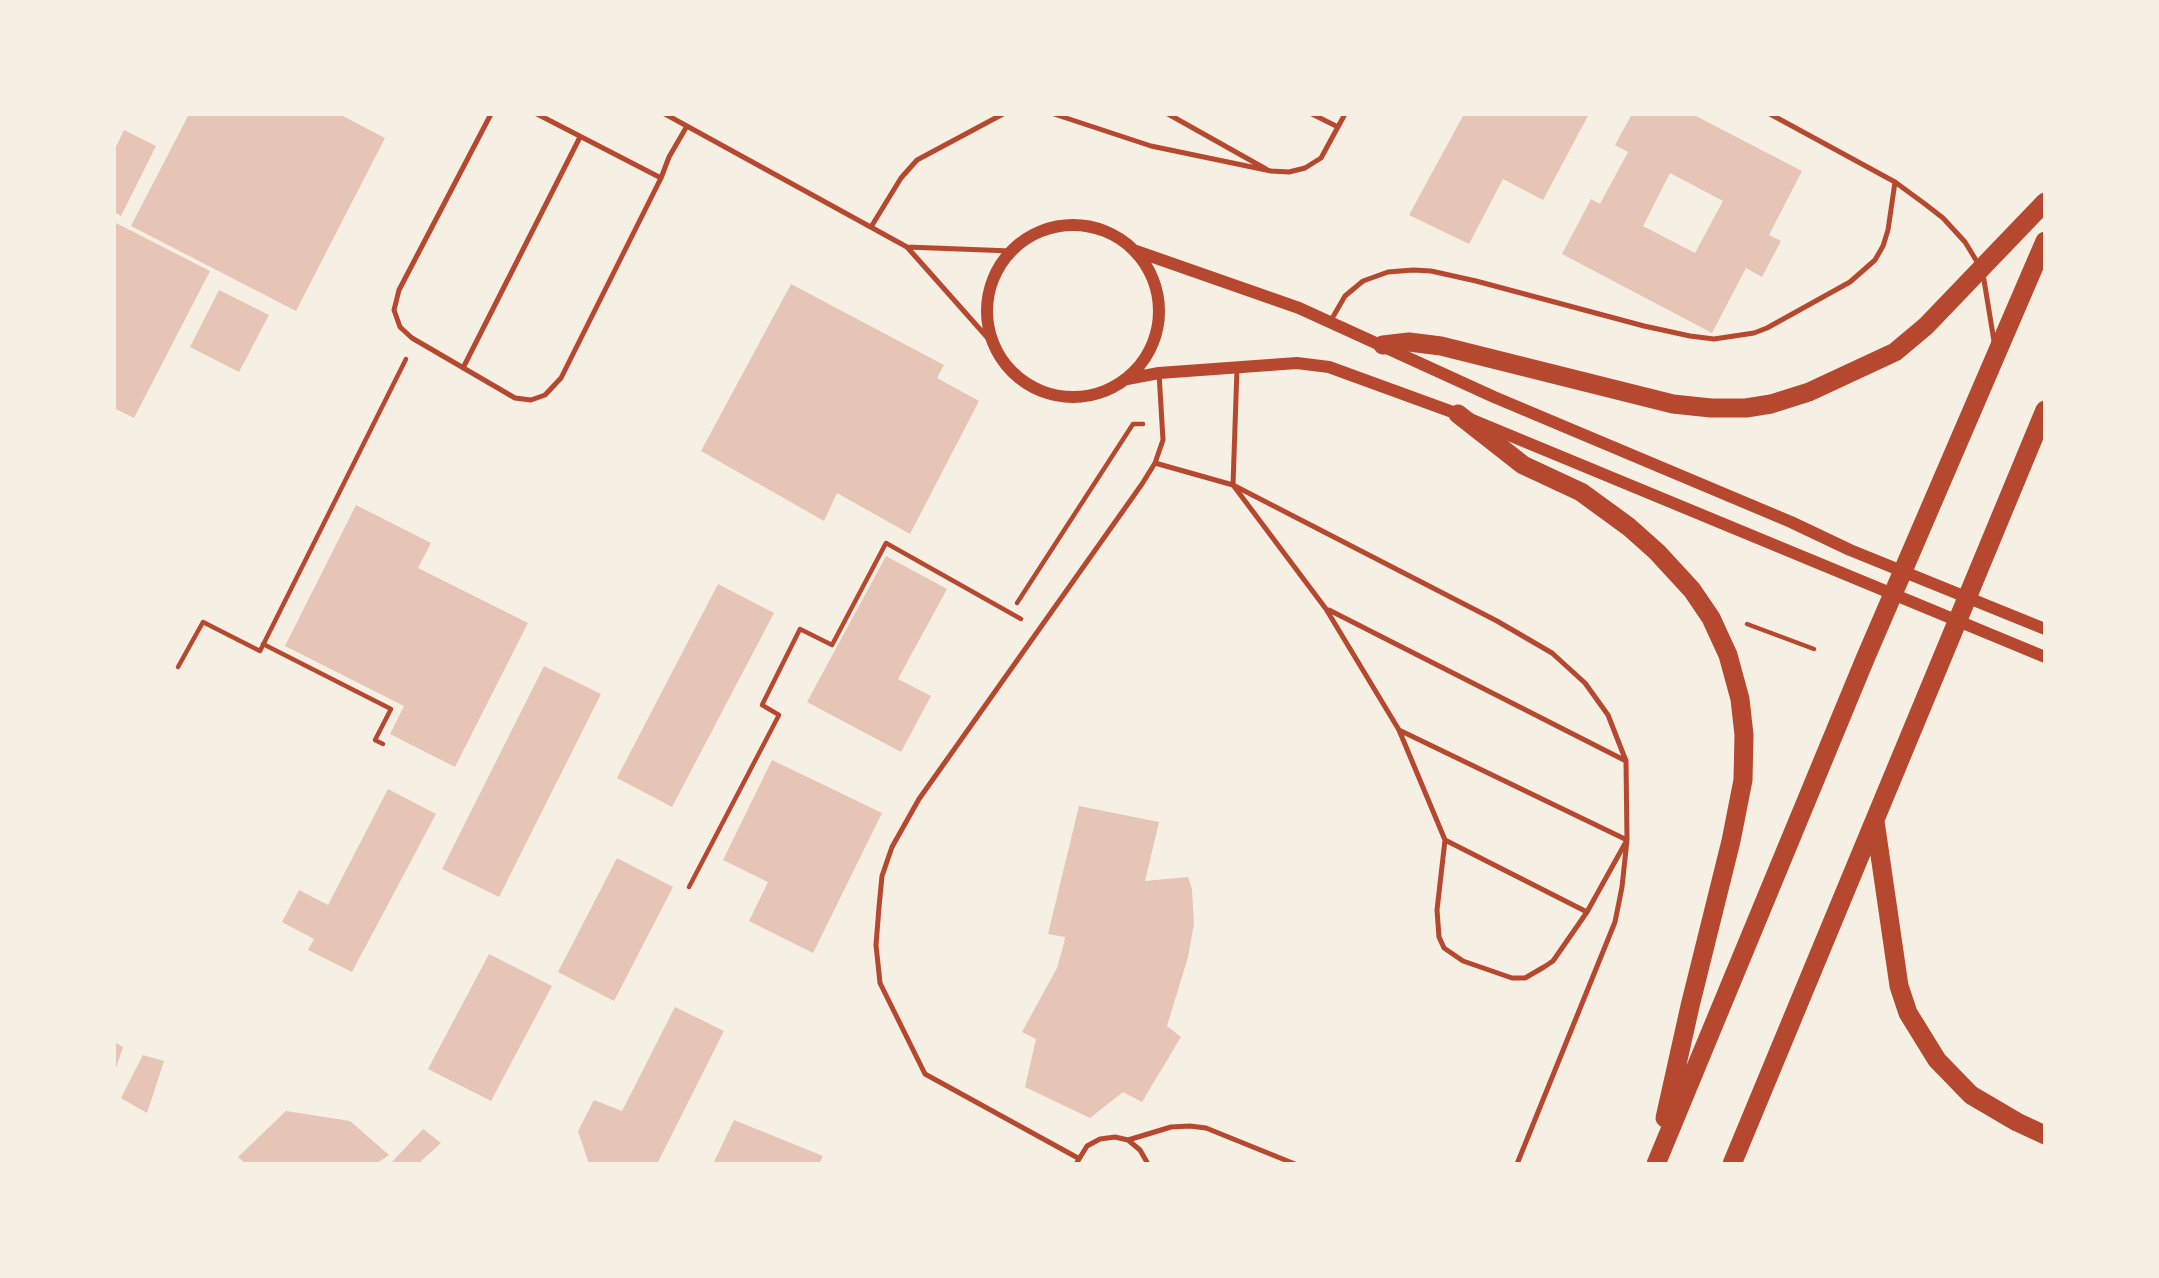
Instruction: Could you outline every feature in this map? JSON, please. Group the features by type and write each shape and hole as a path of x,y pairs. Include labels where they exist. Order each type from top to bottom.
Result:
{"highway":[{"path":"1383,345 1409,342 1441,346 1673,404 1746,408 1771,404 1809,392 1895,352 1926,326 1982,270 2045,202"},
{"path":"1655,1164 1865,659 2045,241"},
{"path":"1732,1164 2045,410"},
{"path":"1458,414 1523,465 1581,492 1629,527 1657,552 1692,590 1711,618 1728,655 1740,699 1744,735 1743,780 1655,1164"},
{"path":"1874,820 1899,986 1908,1013 1937,1060 1971,1095 2045,1135"}],"street":[{"path":"1127,379 1146,357 1157,331 1159,302 1149,268 1136,251 1114,234 1088,226 1059,226 1033,235 1011,251 997,272 988,296 987,321 994,345 1007,368 1028,385 1052,395 1078,398 1104,392 1127,379 1159,373 1297,363 1329,367 1458,414 2045,657"},
{"path":"1136,251 1299,308 1494,397 1850,550 2045,629"}],"lane":[{"path":"491,114 399,290 394,310 400,327 412,338 514,398 531,401 545,395 561,378 669,157 687,126"},
{"path":"537,114 661,178"},
{"path":"665,114 907,247 994,345"},
{"path":"871,227 901,178 917,160 1003,114"},
{"path":"1054,114 1151,146 1271,172 1305,169 1321,158 1345,114"},
{"path":"1168,114 1271,172"},
{"path":"1312,114 1338,128"},
{"path":"1770,114 1895,182 1943,218 1965,242 1982,270 1997,354"},
{"path":"463,368 580,137"},
{"path":"1331,322 1345,296 1363,281 1388,272 1413,270 1431,271 1476,281 1690,336 1714,339 1754,333 1850,282 1875,260 1888,230 1895,182"},
{"path":"907,247 1011,251"},
{"path":"1237,366 1233,485 1326,609 1399,730 1445,840 1437,911 1439,937 1444,948 1453,956 1512,978 1525,978 1553,961 1587,912 1627,840"},
{"path":"1148,1164 1140,1150 1128,1140 1115,1137 1100,1139 1087,1146 1077,1161 925,1074 880,983 876,945 882,876 892,846 919,799 1155,463 1163,440 1159,373"},
{"path":"1155,463 1233,485 1496,621 1552,653 1586,683 1608,715 1626,761 1627,840 1615,922 1517,1164"},
{"path":"1326,609 1626,761"},
{"path":"1399,730 1627,840"},
{"path":"1445,840 1587,912"},
{"path":"1128,1140 1171,1127 1206,1128 1294,1164"}],"path":[{"path":"178,667 203,622 260,651 406,359"},
{"path":"689,887 779,715 762,705 800,629 832,645 886,544 1039,629"},
{"path":"1747,624 1814,649"},
{"path":"263,645 391,709 375,740 383,744"}],"building":[{"path":"189,114 339,114 385,138 296,311 131,226"},
{"path":"1464,114 1589,114 1543,200 1503,179 1469,244 1409,215"},
{"path":"1632,114 1692,114 1802,171 1769,235 1781,241 1762,277 1746,268 1712,333 1562,254 1591,199 1600,204 1628,152 1615,145","holes":["1670,173 1723,201 1695,253 1643,226"]},
{"path":"124,130 156,146 121,216 114,212 114,151"},
{"path":"114,222 210,271 134,418 114,408"},
{"path":"791,284 944,365 937,378 979,401 910,534 837,493 824,521 701,451"},
{"path":"219,290 269,315 239,372 190,347"},
{"path":"356,505 431,543 418,568 528,623 455,767 390,734 404,706 285,646"},
{"path":"886,556 947,589 898,679 931,696 901,752 807,702"},
{"path":"718,584 774,613 672,807 617,778"},
{"path":"544,666 601,694 499,897 442,869"},
{"path":"772,760 882,813 813,953 749,921 768,882 723,860"},
{"path":"388,789 436,814 352,972 308,950 314,939 282,922 299,890 328,905"},
{"path":"1079,806 1159,822 1145,881 1188,877 1192,889 1194,924 1188,957 1167,1026 1181,1037 1142,1102 1123,1092 1090,1118 1025,1087 1036,1039 1022,1032 1057,968 1064,943 1065,937 1048,934"},
{"path":"617,858 673,887 614,1001 558,972"},
{"path":"489,954 552,986 491,1101 428,1069"},
{"path":"675,1007 724,1031 657,1164 589,1164 578,1131 594,1100 622,1111"},
{"path":"114,1042 123,1047 114,1074"},
{"path":"143,1055 164,1061 147,1113 121,1098"},
{"path":"286,1111 350,1121 389,1155 376,1164 246,1164 238,1157"},
{"path":"734,1120 823,1156 819,1164 713,1164"},
{"path":"423,1129 441,1143 421,1161 426,1164 390,1164"}]}
